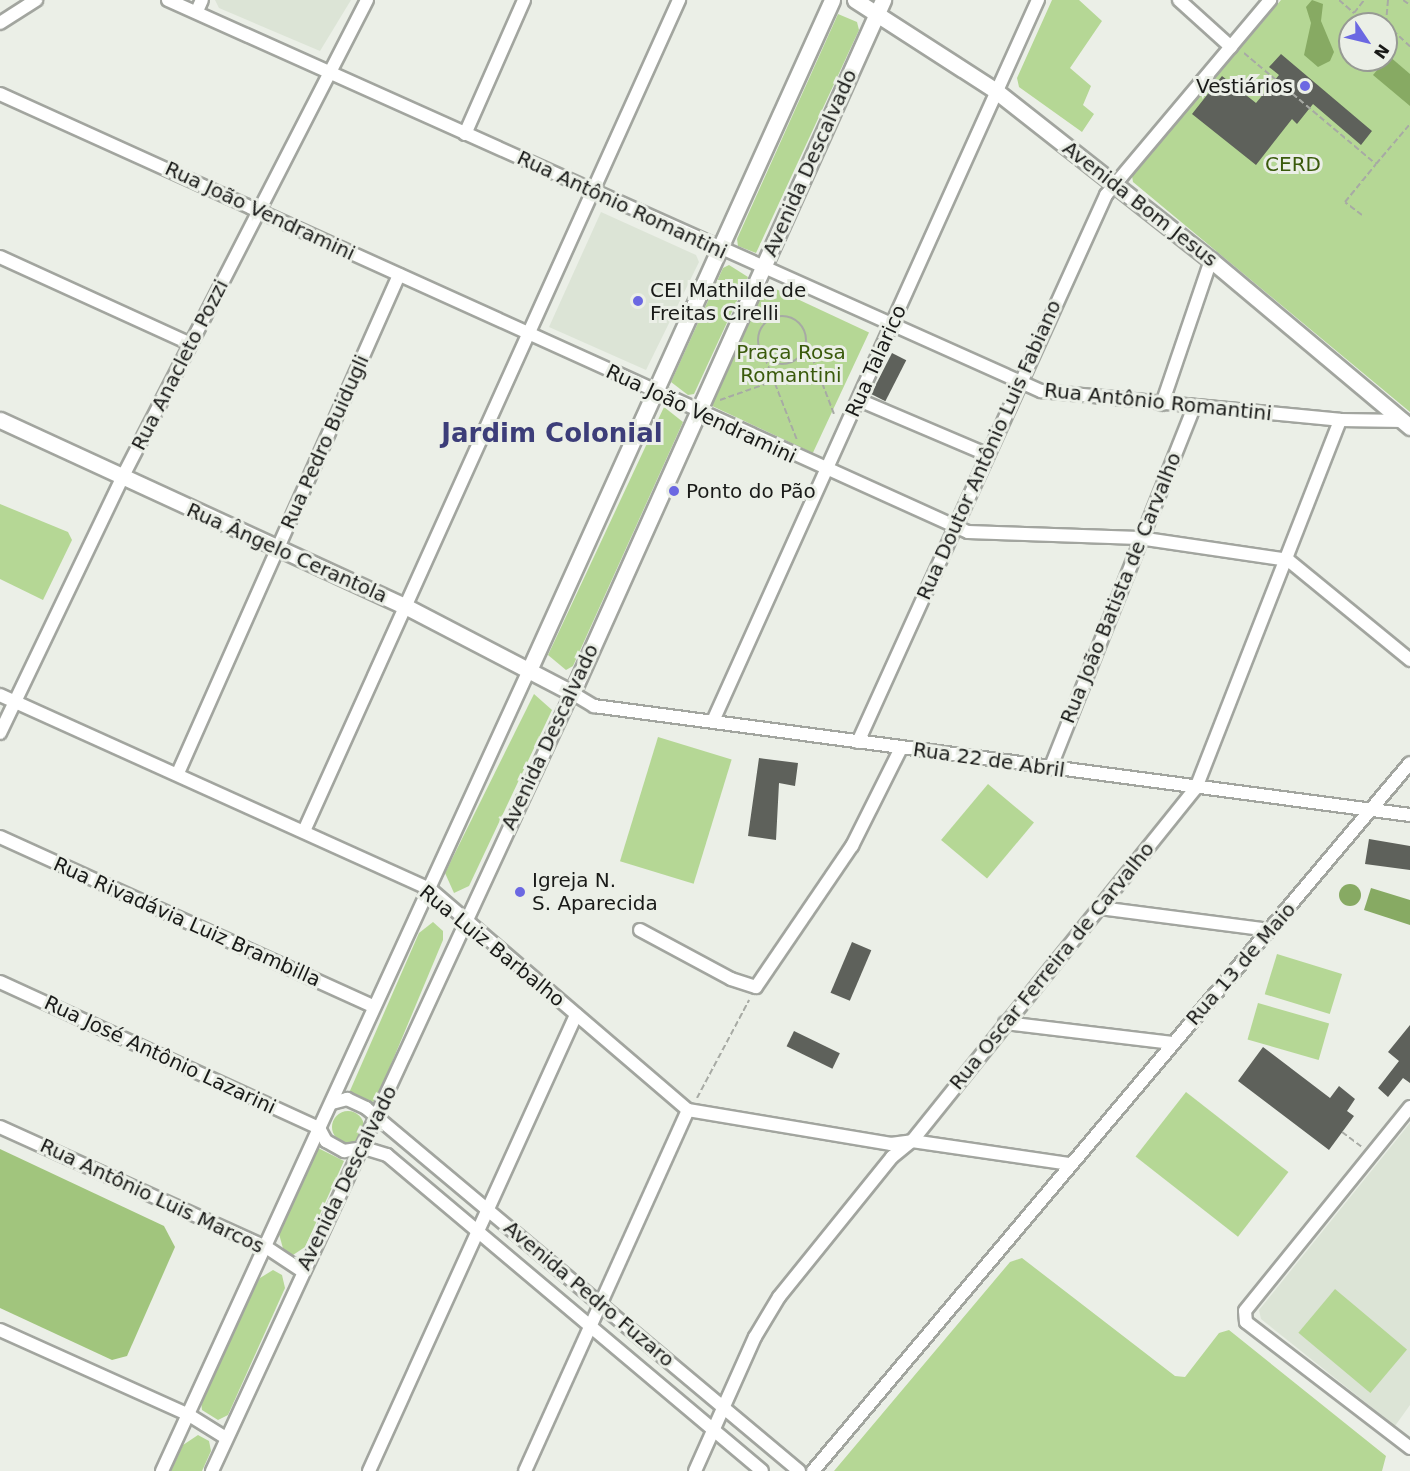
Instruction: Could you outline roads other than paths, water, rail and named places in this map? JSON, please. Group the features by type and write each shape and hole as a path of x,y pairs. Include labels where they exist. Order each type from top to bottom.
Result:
{"street":[{"path":"0,23 36,0"},
{"name":"Rua Antônio Romantini","path":"168,0 200,5 331,72 720,250 763,276 892,327 1041,391 1194,408 1407,424"},
{"name":"Rua Anacleto Pozzi","path":"0,733 122,478 367,0"},
{"path":"465,134 524,0"},
{"path":"304,831 595,192 678,0"},
{"path":"162,1471 430,889 832,0"},
{"name":"Avenida Bom Jesus","path":"855,0 880,6 996,91 1211,260 1407,424"},
{"name":"Rua Talarico","path":"713,721 828,472 1038,0"},
{"path":"1179,0 1231,47"},
{"name":"Rua Doutor Antônio Luis Fabiano","path":"858,742 1018,383 1115,184 1270,0"},
{"name":"Avenida Descalvado","path":"212,1471 302,1271 364,1148 466,920 763,276 880,6"},
{"name":"Rua João Vendramini","path":"0,94 259,208 655,392 702,408 828,472 968,532 1139,538 1288,560"},
{"path":"0,257 191,344"},
{"path":"1162,404 1211,260"},
{"name":"Rua Pedro Buidugli","path":"178,773 399,275"},
{"path":"859,400 986,454"},
{"name":"Rua João Batista de Carvalho","path":"1050,768 1139,538 1194,408"},
{"name":"Rua Ângelo Cerantola","path":"0,420 407,607 530,668 572,693"},
{"name":"Rua Oscar Ferreira de Carvalho","path":"695,1471 779,1297 892,1157 912,1141 1196,788 1288,560 1340,420"},
{"path":"1288,560 1410,660"},
{"name":"Rua 22 de Abril","path":"572,693 594,706 1410,815"},
{"name":"Rua Luiz Barbalho","path":"0,695 178,773 430,889 688,1110"},
{"path":"640,930 731,979 756,987 852,846 901,748"},
{"name":"Rua 13 de Maio","path":"813,1471 1410,763"},
{"name":"Rua Rivadávia Luiz Brambilla","path":"0,837 374,1007"},
{"path":"1100,908 1270,930"},
{"name":"Rua José Antônio Lazarini","path":"0,982 319,1128"},
{"path":"369,1471 576,1015"},
{"path":"1005,1023 1173,1042"},
{"path":"332,1103 347,1099 377,1118"},
{"path":"1410,1107 1245,1311 1246,1322 1410,1448"},
{"path":"525,1471 688,1110 891,1144 912,1141 1070,1164"},
{"name":"Avenida Pedro Fuzaro","path":"377,1118 799,1471"},
{"name":"Rua Antônio Luis Marcos","path":"0,1126 266,1247 302,1271"},
{"path":"319,1128 326,1141 344,1151 364,1148"},
{"name":"Avenida Pedro Fuzaro","path":"364,1148 387,1155 762,1471"},
{"path":"0,1330 189,1415 226,1438"}],"place":[{"name":"Vestiários","path":"1305,86"},
{"name":"CEI Mathilde de Freitas Cirelli","path":"638,301"},
{"name":"Ponto do Pão","path":"674,491"},
{"name":"Igreja N. S. Aparecida","path":"520,892"}],"district":[{"name":"Jardim Colonial","path":"552,434"}],"park label":[{"name":"CERD","path":"1293,164"},
{"name":"Praça Rosa Romantini","path":"791,364"}]}
